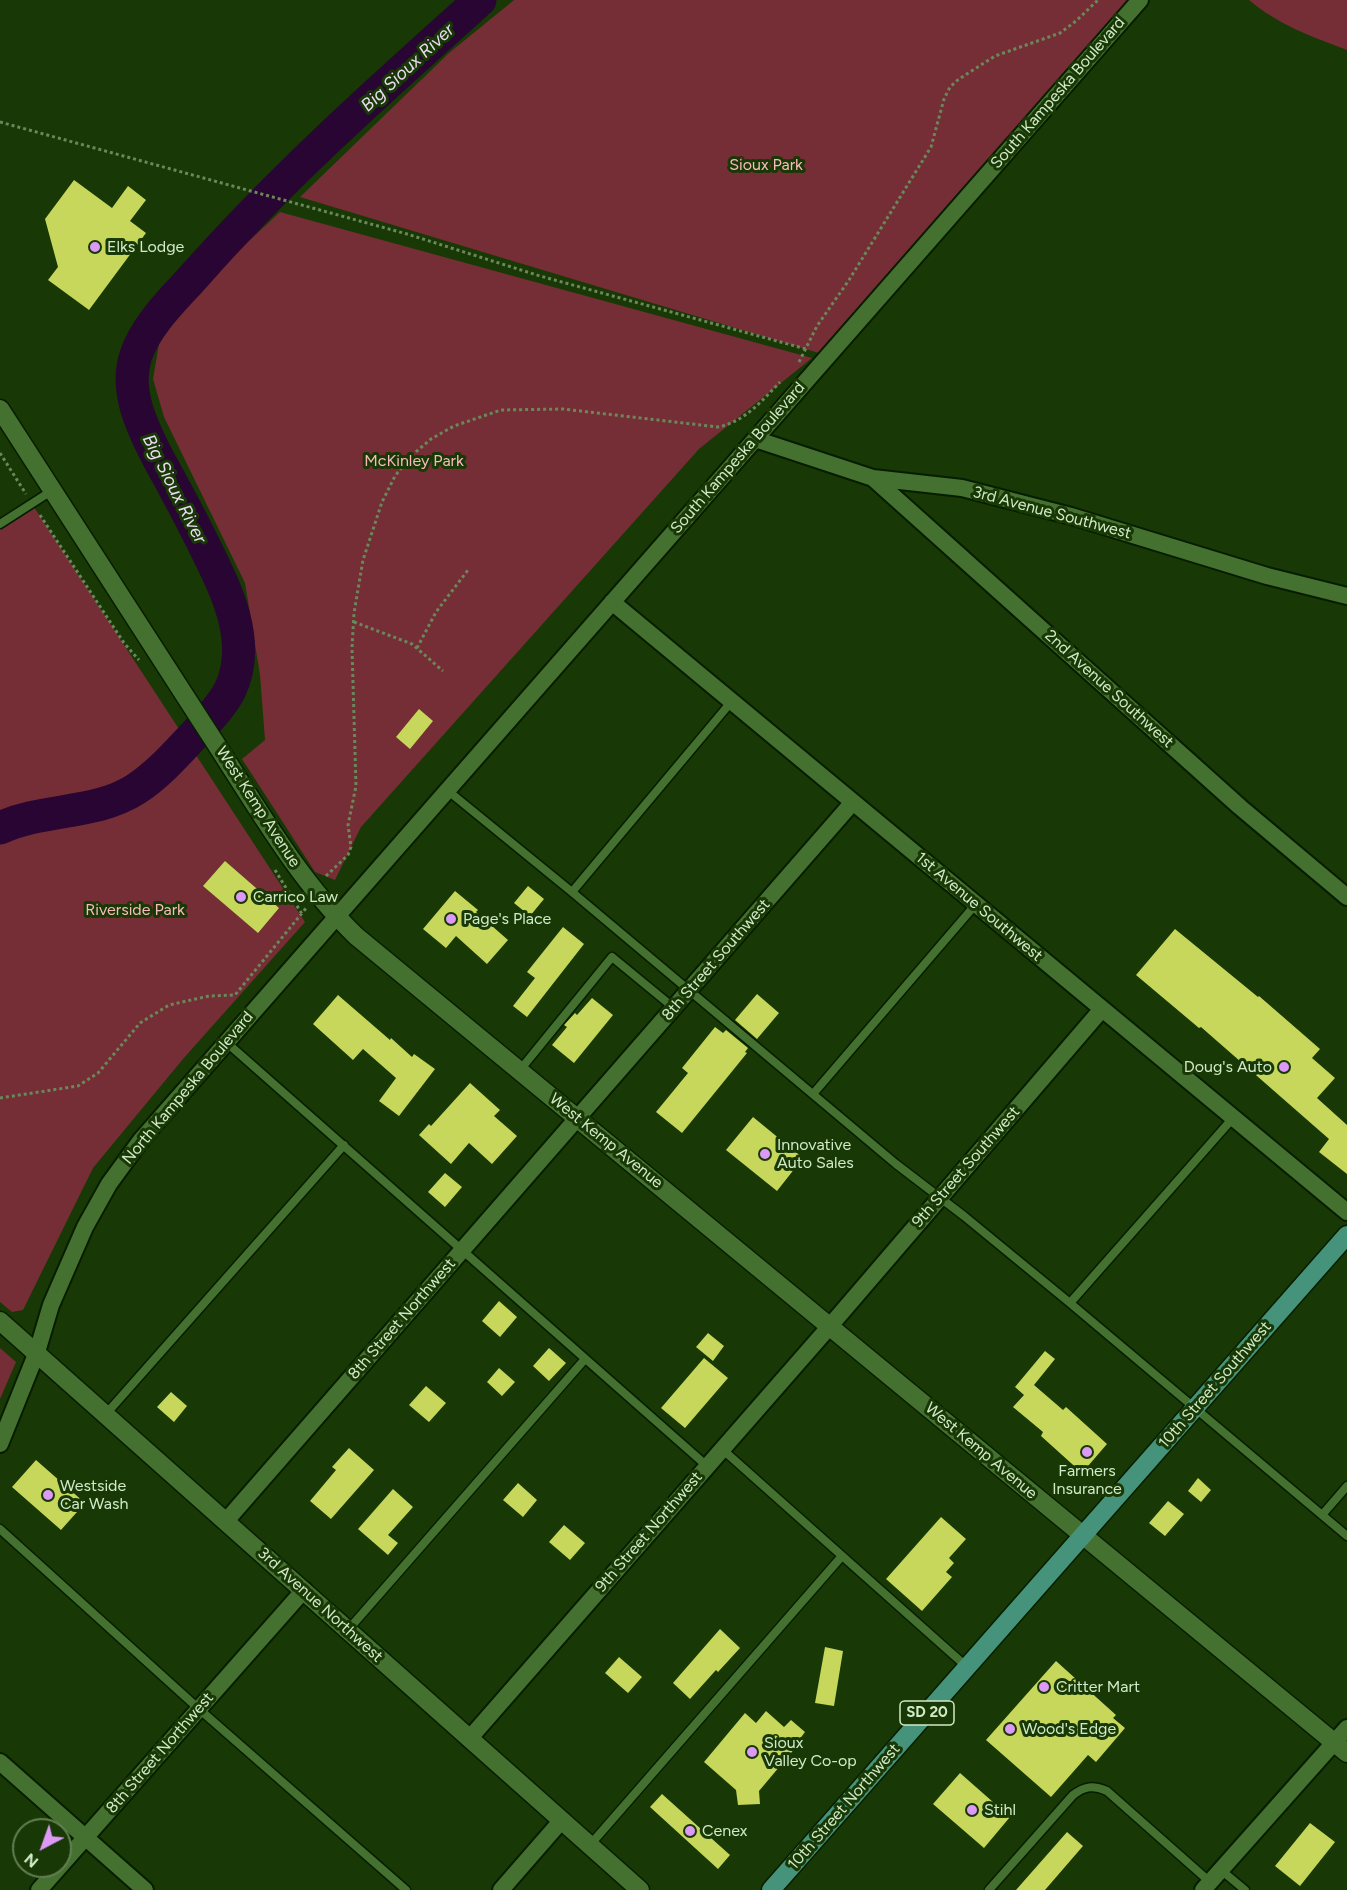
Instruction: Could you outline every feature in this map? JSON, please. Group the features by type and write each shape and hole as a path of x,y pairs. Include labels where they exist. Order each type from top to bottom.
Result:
{"main road":[{"name":"West Kemp Avenue","path":"0,409 308,883 356,936 1341,1748"},
{"name":"10th Street Southwest","path":"1083,1535 1347,1235"},
{"name":"3rd Avenue Northwest","path":"0,1321 640,1890"},
{"name":"10th Street Northwest","path":"771,1890 1083,1535"}],"street":[{"name":"South Kampeska Boulevard","path":"336,916 1140,0"},
{"name":"3rd Avenue Southwest","path":"755,439 873,478 962,489 1071,516 1267,576 1347,596"},
{"name":"2nd Avenue Southwest","path":"873,478 1231,799 1347,897"},
{"name":"1st Avenue Southwest","path":"612,602 1347,1212"},
{"name":"8th Street Southwest","path":"578,1118 853,802"},
{"name":"North Kampeska Boulevard","path":"0,1444 37,1352 51,1305 97,1204 141,1140 336,916"},
{"name":"9th Street Southwest","path":"830,1326 1102,1009"},
{"name":"8th Street Northwest","path":"226,1521 578,1118"},
{"name":"9th Street Northwest","path":"469,1738 830,1326"},
{"name":"8th Street Northwest","path":"39,1890 304,1590"},
{"path":"1211,1881 1341,1748 1347,1728"},
{"path":"0,1762 144,1890"},
{"path":"501,1890 562,1820"}],"lane":[{"path":"0,524 53,490"},
{"path":"572,892 732,701"},
{"path":"447,790 896,1164 1070,1303 1347,1536"},
{"path":"813,1094 976,904"},
{"path":"520,1070 612,957 674,1008"},
{"path":"226,1042 707,1466"},
{"path":"1070,1303 1233,1118"},
{"path":"106,1414 344,1145"},
{"path":"348,1630 585,1359"},
{"path":"722,1449 968,1667"},
{"path":"1322,1515 1347,1486"},
{"path":"0,1529 199,1709 406,1890"},
{"path":"590,1845 842,1556"},
{"path":"989,1890 1073,1795 1081,1789 1096,1786 1107,1791 1211,1881 1245,1890"}],"path":[{"path":"797,364 817,326 849,280 927,155 944,99 950,87 959,78 995,56 1060,33 1098,0"},
{"path":"0,122 407,234 540,276 828,355"},
{"path":"328,873 348,855 351,847 348,825 356,786 352,648 363,560 382,502 395,476 411,456 431,439 454,426 501,410 563,409 718,427 743,418 784,378"},
{"path":"0,453 124,643 141,663"},
{"path":"417,648 436,612 468,570"},
{"path":"354,622 412,644 444,671"},
{"path":"0,1098 78,1086 98,1073 140,1023 169,1005 209,996 235,995 302,914"}],"green space":[{"name":"Sioux Park","path":"514,0 1128,0 822,354 300,197 449,53"},
{"path":"1249,0 1347,0 1347,50 1283,23"},
{"name":"McKinley Park","path":"280,212 812,358 699,449 361,827 335,880 315,872 242,759 265,740 260,675 245,583 164,417 153,379 160,338 171,314"},
{"name":"Riverside Park","path":"32,504 305,922 183,1059 93,1168 23,1310 12,1312 0,1302 0,524"},
{"path":"0,1348 16,1362 0,1399"}],"building":[{"name":"Elks Lodge","path":"74,180 112,208 128,186 146,200 130,221 146,233 89,310 48,280 58,267 45,219"},
{"path":"419,709 433,721 410,749 396,737"},
{"name":"Carrico Law","path":"225,861 279,908 258,933 203,886"},
{"path":"528,886 544,899 530,916 514,903"},
{"path":"455,891 508,940 487,964 456,936 446,948 423,929"},
{"path":"563,927 584,944 527,1017 513,1006 535,978 527,972"},
{"path":"1175,929 1259,996 1320,1049 1312,1058 1335,1078 1317,1098 1347,1125 1347,1174 1319,1152 1329,1139 1201,1027 1199,1028 1136,975"},
{"path":"757,994 779,1013 757,1039 735,1020"},
{"path":"338,995 412,1057 414,1054 435,1069 399,1116 379,1101 396,1078 363,1049 353,1060 313,1024"},
{"path":"592,998 613,1015 574,1063 552,1045 567,1027 564,1025 575,1013 577,1015"},
{"path":"715,1027 723,1033 726,1030 748,1048 745,1052 747,1053 682,1133 656,1112 688,1073 682,1068"},
{"path":"470,1083 500,1110 494,1116 517,1136 492,1164 469,1143 451,1164 419,1135 429,1124 431,1126"},
{"name":"Innovative Auto Sales","path":"753,1117 803,1158 777,1191 726,1150"},
{"path":"445,1173 462,1187 445,1207 428,1192"},
{"path":"499,1301 517,1317 500,1337 482,1321"},
{"path":"708,1333 724,1346 713,1361 696,1347"},
{"path":"549,1348 566,1363 549,1381 533,1366"},
{"path":"1045,1351 1055,1359 1034,1385 1063,1410 1066,1407 1107,1444 1082,1473 1041,1436 1043,1432 1013,1407 1024,1395 1015,1387"},
{"path":"704,1358 728,1378 685,1428 661,1408"},
{"path":"499,1368 515,1382 502,1396 487,1382"},
{"path":"426,1386 446,1403 429,1422 409,1405"},
{"path":"171,1392 187,1406 174,1422 157,1407"},
{"path":"349,1448 374,1470 331,1519 310,1501 336,1470 332,1467"},
{"name":"Westside Car Wash","path":"36,1460 85,1503 61,1530 12,1487"},
{"path":"1198,1478 1211,1490 1201,1502 1188,1491"},
{"path":"518,1483 537,1500 523,1517 503,1500"},
{"path":"393,1489 413,1507 388,1535 398,1543 388,1555 358,1529"},
{"path":"1168,1501 1184,1514 1165,1536 1149,1523"},
{"path":"941,1517 966,1539 949,1558 954,1563 946,1572 952,1577 922,1611 886,1579"},
{"path":"564,1525 585,1543 570,1560 549,1542"},
{"path":"720,1629 740,1648 690,1699 673,1683"},
{"path":"825,1647 843,1651 834,1706 815,1703"},
{"path":"619,1657 642,1677 628,1693 605,1673"},
{"path":"1056,1661 1116,1715 1113,1718 1125,1728 1096,1762 1088,1755 1051,1797 986,1740"},
{"name":"Sioux Valley Co-op","path":"766,1711 784,1727 791,1720 805,1732 799,1740 801,1741 759,1791 760,1804 738,1805 736,1790 704,1762 745,1713 756,1723"},
{"name":"Stihl","path":"960,1773 1010,1817 984,1848 933,1804"},
{"name":"Cenex","path":"662,1794 730,1855 718,1869 650,1807"},
{"path":"1310,1823 1335,1842 1300,1886 1275,1866"},
{"path":"1067,1832 1083,1846 1045,1890 1016,1890"}],"waterway":[{"name":"Big Sioux River","path":"0,828 34,817 104,803 136,789 174,756 218,708 230,690 237,671 239,651 233,612 210,556 158,458 136,408 132,382 136,355 147,332 162,311 264,201 480,0"}],"place":[{"name":"Elks Lodge","path":"95,247"},
{"name":"Carrico Law","path":"241,897"},
{"name":"Page's Place","path":"451,919"},
{"name":"Doug's Auto","path":"1284,1067"},
{"name":"Innovative Auto Sales","path":"765,1154"},
{"name":"Farmers Insurance","path":"1087,1452"},
{"name":"Westside Car Wash","path":"48,1495"},
{"name":"Critter Mart","path":"1044,1687"},
{"name":"Wood's Edge","path":"1010,1729"},
{"name":"Sioux Valley Co-op","path":"752,1752"},
{"name":"Stihl","path":"972,1810"},
{"name":"Cenex","path":"690,1831"}]}
